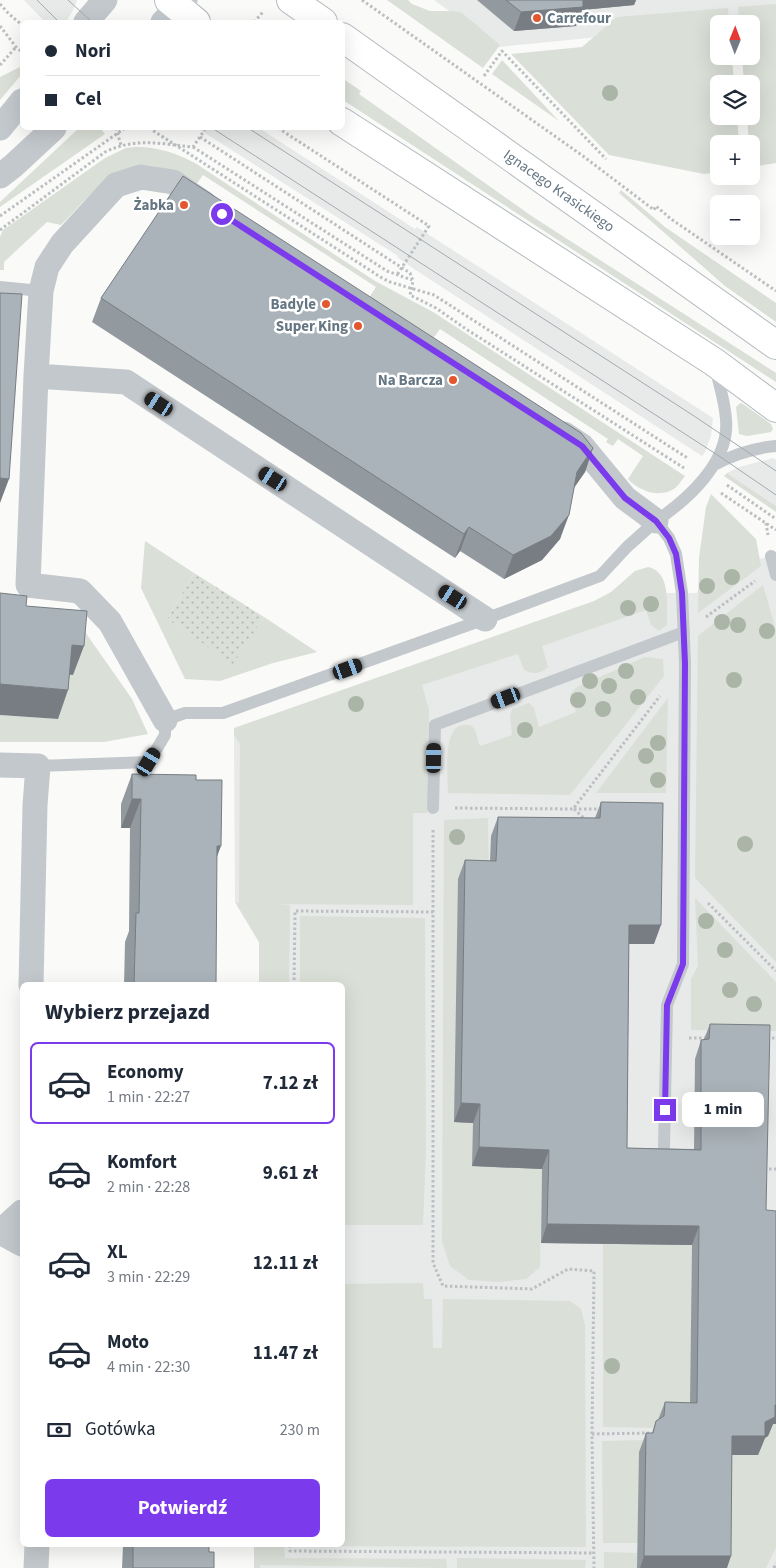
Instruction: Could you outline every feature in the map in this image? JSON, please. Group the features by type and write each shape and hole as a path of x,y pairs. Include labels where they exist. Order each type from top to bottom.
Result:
{"main road":[{"path":"292,0 320,20"},
{"name":"Ignacego Krasickiego","path":"345,38 776,345"},
{"path":"345,124 714,362 776,408"}],"street":[{"path":"88,20 104,0"},
{"path":"0,128 20,103"},
{"path":"0,176 52,130"},
{"path":"165,720 110,622 80,590 28,585 41,291 47,267 54,256 116,185 141,177 172,182 223,215"},
{"path":"36,376 126,382 485,619"},
{"path":"549,425 582,446 625,498 656,521"},
{"path":"0,765 38,766 34,805 31,982"},
{"path":"20,1214 0,1232 20,1243"},
{"path":"36,1568 37,1547"}],"lane":[{"path":"0,287 41,291"},
{"path":"38,766 149,762 165,735 165,720 185,713 223,713 600,576 627,547 689,495 714,465 723,447 726,422 714,362"},
{"path":"714,465 747,451 776,446"},
{"path":"656,521 669,538 676,554 680,573 685,664 683,964 667,1005 664,1147"},
{"path":"433,808 435,725 684,632"}],"path":[{"path":"362,0 583,156 654,210 656,206 671,219 776,291"},
{"path":"0,4 20,23"},
{"path":"0,26 20,50"},
{"path":"0,65 16,47"},
{"path":"484,76 502,51 606,159"},
{"path":"0,216 121,130"},
{"path":"152,130 382,278 434,295 695,463"},
{"path":"281,130 429,226 397,276"},
{"path":"117,132 121,145"},
{"path":"200,137 410,273 413,281 410,295 436,308 688,472"},
{"path":"193,147 387,272 413,281"},
{"path":"720,480 776,518"},
{"path":"714,489 776,530"},
{"path":"705,618 774,566"},
{"path":"573,809 685,664"},
{"path":"594,1568 592,1434 594,1271 568,1269 532,1289 444,1286 432,1263 433,808 603,809"},
{"path":"573,809 586,820 586,828"},
{"path":"683,877 776,971"},
{"path":"294,982 295,911 433,912"},
{"path":"666,1037 716,1038"},
{"path":"766,1038 776,1038"},
{"path":"760,1169 776,1169"},
{"path":"592,1434 657,1433"},
{"path":"290,1547 290,1551 594,1553"},
{"path":"774,1568 776,1563"}],"shaded area":[{"path":"24,0 77,0 67,20 43,20"},
{"path":"387,0 408,0 412,4 430,11 462,13 500,45 483,68"},
{"path":"434,0 776,0 776,19 760,20 760,15 710,15 710,26 499,47"},
{"path":"776,4 776,163 760,166 760,135 748,135 748,125 760,125 760,75 743,75 743,65 760,65 760,15 738,15 738,7"},
{"path":"728,8 728,15 710,15 710,65 733,65 733,75 710,75 710,125 738,125 738,135 710,135 710,173 704,174 609,155 511,54 582,47 617,17"},
{"path":"502,60 559,121 492,74"},
{"path":"20,67 20,76 0,100 0,77"},
{"path":"345,80 361,91 359,94 533,217 776,373 776,382 345,101"},
{"path":"77,130 102,130 105,134 0,207 0,202"},
{"path":"200,130 262,130 415,229 417,227 713,418 711,436 705,452 702,456 414,269 398,256"},
{"path":"136,147 167,151 195,163 375,281 433,312 685,476 676,488 660,493 648,492 632,483 628,479 643,456 618,439 613,446 606,442 608,439 440,329 432,340 369,298 376,287 203,175 196,185 161,168 146,165 132,167 118,173 93,192 61,225 47,222 4,262 4,270 0,270 0,237 3,230 105,158 126,148"},
{"path":"621,190 665,227 776,303 776,322 725,286 619,193"},
{"path":"740,403 771,424 773,429 771,432 747,436 739,434 736,407"},
{"path":"773,458 776,460 776,506 727,473 739,467"},
{"path":"727,473 776,506 776,512 724,476"},
{"path":"711,494 756,539 761,566 698,613 699,558 706,507"},
{"path":"145,541 194,573 167,619 233,663 264,617 317,652 273,663 220,681 185,679 141,588"},
{"path":"776,555 776,1568 254,1568 254,1547 345,1547 345,982 259,982 259,942 235,902 234,735 655,587 666,593 697,593 704,572"},
{"path":"648,567 656,570 664,583 667,600 667,625 659,631 651,625 646,610 542,646 548,667 540,672 531,673 524,670 518,654 422,685 429,710 427,813 413,813 413,905 276,904 290,905 289,982 259,982 259,942 235,902 239,903 240,744 234,735 234,728 594,601 611,592 635,571"},
{"path":"194,573 264,617 233,664 167,619"},
{"path":"763,585 776,630 776,962 695,878 698,636"},
{"path":"76,619 132,699 148,734 104,742 0,742 0,715 58,719 61,674 73,675"},
{"path":"645,657 663,659 664,676 570,795 448,793 447,765 449,743 456,728 468,725 474,728 480,746 512,735 510,716 512,709 529,703 534,708 539,727 576,712 570,694 577,687"},
{"path":"668,698 666,793 596,793"},
{"path":"488,818 489,880 454,1122 473,1123 473,1166 542,1169 540,1267 526,1279 500,1282 469,1280 450,1266 442,1241 444,820"},
{"path":"695,898 776,982 776,1031 691,1030 691,979 698,966"},
{"path":"300,916 425,918 426,1151 423,1225 345,1225 345,982 300,982"},
{"path":"603,1244 692,1245 690,1422 658,1428 603,1427"},
{"path":"423,1283 424,1299 432,1299 433,1348 442,1348 443,1299 570,1301 581,1309 585,1325 586,1547 345,1546 345,1284"},
{"path":"768,1424 776,1424 776,1547 766,1568 724,1568 725,1455"},
{"path":"649,1440 638,1543 603,1543 602,1441"},
{"path":"254,1547 284,1547 285,1558 446,1559 447,1568 260,1565 260,1568 254,1568"},
{"path":"604,1552 637,1553 637,1568 604,1568"},
{"path":"457,1558 586,1560 585,1568 457,1568"}],"building":[{"path":"506,0 583,0 583,7 521,12"},
{"path":"183,176 581,433 593,448 577,472 569,515 551,536 513,555 469,527 464,534 101,298"},
{"path":"0,293 22,294 9,479 0,478"},
{"path":"0,593 27,596 26,606 87,611 84,646 72,645 68,690 0,684"},
{"path":"132,774 196,775 196,780 222,780 221,846 217,846 216,982 134,982 136,913 139,913 141,799 132,799"},
{"path":"601,802 663,803 661,925 629,925 627,1148 701,1150 701,1040 709,1039 710,1024 770,1025 766,1210 776,1211 776,1405 775,1417 765,1422 765,1436 732,1436 731,1556 644,1556 646,1433 653,1433 656,1421 664,1416 665,1402 697,1403 699,1226 547,1224 549,1150 479,1147 480,1104 461,1103 465,860 496,861 498,817 600,818"},
{"path":"133,1547 209,1547 209,1552 214,1552 214,1568 133,1568"}],"tram line":[{"path":"37,0 57,20"},
{"path":"68,0 90,20"},
{"path":"215,130 719,456 776,495"},
{"path":"251,130 776,471"}],"place":[{"name":"Carrefour","path":"537,18"},
{"name":"Żabka","path":"184,205"},
{"name":"Badyle","path":"326,304"},
{"name":"Super King","path":"358,326"},
{"name":"Na Barcza","path":"453,380"}],"route":[{"path":"222,214 582,446 625,498 656,521 669,538 676,554 680,573 685,682 683,964 667,1005 665,1110"}]}
